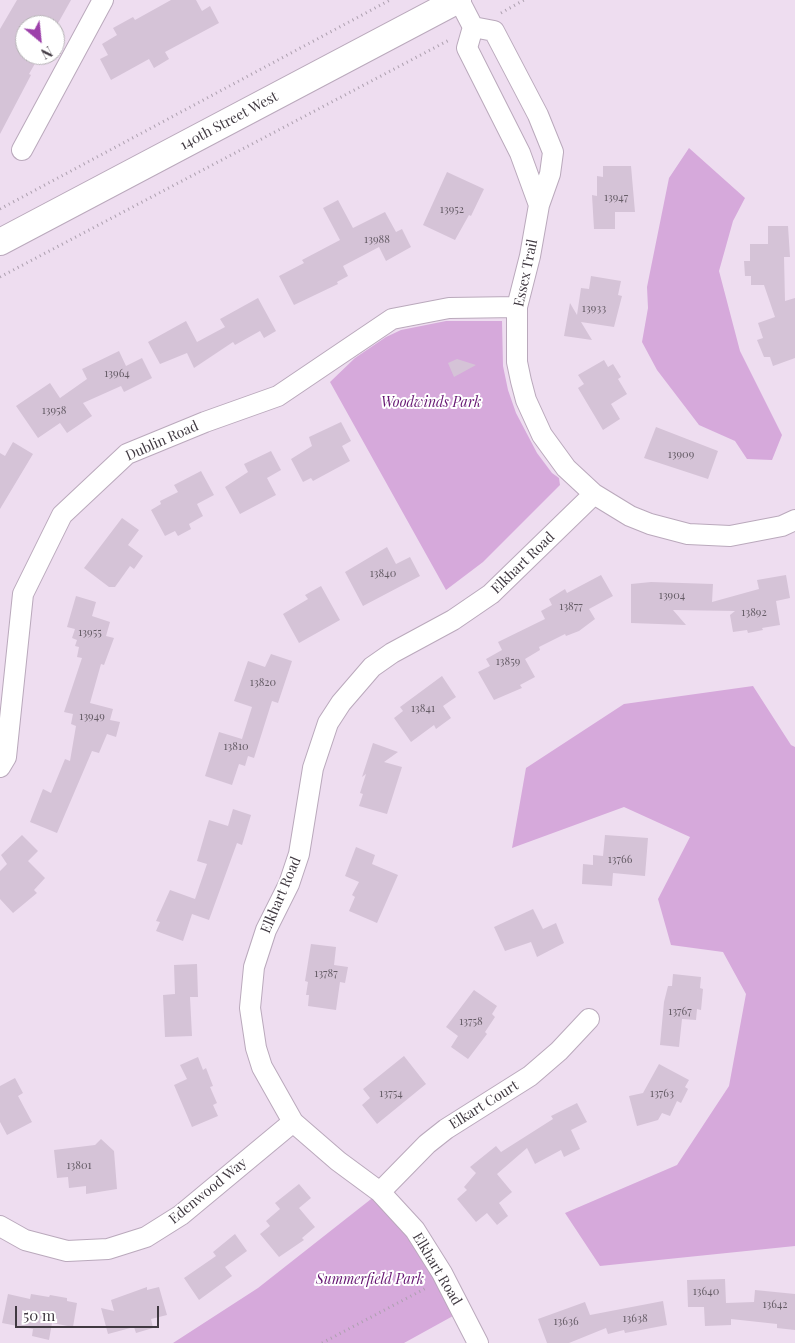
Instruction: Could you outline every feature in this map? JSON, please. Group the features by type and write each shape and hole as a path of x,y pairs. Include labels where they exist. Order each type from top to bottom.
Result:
{"street":[{"path":"22,150 103,0"},
{"path":"459,0 473,27 467,48 520,153 539,205"},
{"name":"140th Street West","path":"0,242 459,0"},
{"name":"Essex Trail","path":"473,27 494,31 538,115 553,152 550,174 539,205 530,256 517,307 517,362 526,400 546,440 566,468 594,494 630,516 670,530 688,534 730,536 782,526 795,520"},
{"name":"Dublin Road","path":"0,767 6,757 23,594 62,515 127,454 205,422 278,396 392,318 449,308 517,307"},
{"name":"Elkhart Road","path":"478,1343 442,1273 415,1230 380,1192 338,1161 293,1122 262,1067 252,1028 251,988 259,948 289,884 299,854 313,768 328,723 355,684 372,667 392,653 454,620 491,594 594,494"},
{"name":"Elkart Court","path":"380,1192 427,1144 446,1129 499,1098 530,1076 559,1051 589,1019"},
{"name":"Edenwood Way","path":"0,1226 25,1240 67,1250 108,1248 146,1237 181,1215 293,1122"}],"path":[{"path":"0,209 390,0"},
{"path":"500,13 524,0"},
{"path":"0,277 473,27"},
{"path":"322,1343 428,1287"}],"green space":[{"path":"689,148 745,198 733,221 719,271 740,351 782,435 772,460 747,459 735,441 699,425 657,370 642,342 648,308 647,287 669,178"},
{"name":"Woodwinds Park","path":"446,321 502,321 503,366 508,390 516,413 537,453 552,473 559,478 560,485 483,562 446,590 330,382 355,358 386,337 401,330"},
{"path":"753,686 791,745 795,747 795,1246 600,1266 565,1213 677,1165 729,1086 746,994 723,952 671,945 658,899 690,837 624,807 512,848 526,768 624,704"},
{"name":"Summerfield Park","path":"380,1192 462,1311 404,1343 173,1343 258,1288"}],"building":[{"path":"17,0 71,0 63,15 15,15 15,65 34,65 29,74 31,75 0,134 0,29"},
{"path":"171,0 196,0 202,11 210,6 219,23 165,52 169,59 154,68 149,59 111,80 100,59 108,55 102,44 117,35 113,28 133,17 135,20"},
{"path":"603,166 631,166 635,212 615,212 615,229 594,229 592,195 597,196 597,176 603,177"},
{"path":"447,172 484,189 471,216 469,215 455,240 423,225"},
{"path":"338,200 353,228 385,212 396,232 402,229 411,247 386,261 379,247 343,266 348,276 337,282 338,284 294,305 279,276 304,263 302,260 340,240 323,208"},
{"path":"768,226 788,226 790,257 784,257 785,301 795,298 795,358 773,366 770,357 764,357 757,340 763,338 758,323 775,317 764,285 751,285 751,276 745,276 744,261 750,261 750,244 768,244"},
{"path":"591,276 621,281 618,295 622,296 614,327 581,322 592,340 564,336 570,303 577,315 581,288 589,289"},
{"path":"258,298 276,331 264,338 260,331 235,345 233,342 194,368 187,353 160,364 148,342 186,321 197,342 225,327 220,319"},
{"path":"119,351 126,366 142,358 152,378 124,392 121,386 83,403 92,416 67,433 60,423 38,438 16,406 50,383 60,398 87,379 82,369"},
{"path":"457,359 476,365 454,377 448,363"},
{"path":"604,360 608,367 613,364 621,377 618,379 627,394 611,404 620,419 603,430 578,388 584,384 578,375"},
{"path":"341,422 351,441 342,446 350,461 313,481 311,478 303,482 291,459 312,446 309,437"},
{"path":"656,427 718,451 708,479 644,458"},
{"path":"13,442 33,454 0,509 0,453 5,456"},
{"path":"271,451 281,470 267,478 276,495 240,514 225,487 248,472 244,464"},
{"path":"201,471 214,495 197,504 203,516 189,524 191,529 178,536 175,531 165,536 151,510 161,504 160,501 178,492 174,485"},
{"path":"122,518 139,530 128,545 143,556 134,569 130,566 115,587 109,587 84,568"},
{"path":"387,547 396,564 410,557 420,576 363,606 345,572"},
{"path":"601,575 613,596 589,609 595,619 579,631 566,636 565,634 539,647 540,650 525,659 535,677 520,685 522,688 494,700 478,672 490,666 486,659 502,650 498,642 545,619 541,611 552,605 549,599 565,589 567,593"},
{"path":"786,575 790,598 776,601 780,625 748,633 747,630 733,632 730,615 735,611 673,610 686,625 631,623 631,584 651,582 713,584 712,602 759,589 757,580"},
{"path":"321,586 340,620 299,643 283,614 308,599 305,595"},
{"path":"76,596 96,602 92,616 110,622 106,636 114,638 104,665 101,664 90,703 113,709 110,720 120,722 116,737 107,734 99,753 92,751 57,833 30,822 43,789 51,793 65,759 70,761 76,726 71,724 73,714 64,712 82,658 77,657 79,647 75,646 77,640 72,638 75,629 67,627"},
{"path":"271,654 292,661 278,703 272,701 254,758 248,756 245,766 239,764 232,785 205,776 219,732 242,739 252,707 234,701 248,661 265,667"},
{"path":"442,676 456,697 443,706 451,718 436,729 434,725 411,742 394,718 403,711 400,707"},
{"path":"373,743 398,752 384,762 402,767 387,814 359,806 363,794 360,793 366,774 362,777"},
{"path":"233,809 251,815 242,845 237,843 209,920 192,914 183,941 156,931 160,922 156,921 170,890 195,899 207,864 197,861 209,820 228,826"},
{"path":"22,835 38,851 28,861 45,878 34,890 37,893 13,913 0,899 0,871 7,864 1,855"},
{"path":"605,835 648,838 645,876 613,873 612,886 582,884 583,864 593,865 593,855 603,856"},
{"path":"356,847 375,855 372,864 398,875 377,923 349,911 355,897 352,895 359,882 345,876"},
{"path":"533,909 543,929 556,923 564,943 537,957 531,942 505,951 494,927"},
{"path":"311,944 336,947 334,965 348,967 345,983 340,982 336,1010 308,1006 309,995 306,995 308,982 305,981"},
{"path":"197,964 198,997 190,997 192,1036 165,1037 163,995 175,994 174,965"},
{"path":"673,974 701,977 700,988 703,989 701,1010 697,1009 696,1020 682,1019 679,1047 660,1045 664,1002 668,986 672,986"},
{"path":"474,990 497,1006 492,1014 495,1017 485,1032 487,1034 468,1059 451,1047 458,1036 446,1027"},
{"path":"404,1056 426,1084 377,1124 362,1105 370,1098 363,1089"},
{"path":"198,1057 203,1070 206,1068 213,1086 210,1087 217,1103 213,1105 218,1116 192,1127 174,1085 187,1079 180,1065"},
{"path":"659,1064 689,1080 685,1087 688,1089 681,1103 677,1101 670,1116 662,1113 658,1120 637,1126 629,1096 643,1093"},
{"path":"15,1078 23,1093 18,1096 32,1122 7,1135 0,1122 0,1086"},
{"path":"577,1103 587,1122 571,1130 580,1149 564,1157 561,1150 535,1164 527,1148 497,1174 512,1192 499,1203 508,1216 497,1225 487,1213 476,1222 457,1199 467,1190 464,1187 476,1173 470,1167 496,1146 501,1152 553,1119 551,1116"},
{"path":"101,1139 114,1151 117,1189 86,1194 86,1186 69,1188 68,1177 57,1178 54,1150 95,1145"},
{"path":"299,1184 311,1198 299,1208 315,1227 302,1238 304,1240 279,1257 260,1234 270,1226 266,1221 280,1209 275,1203"},
{"path":"235,1234 247,1251 225,1267 232,1276 199,1300 184,1278 216,1256 213,1252"},
{"path":"725,1279 726,1303 754,1302 755,1290 795,1294 795,1330 777,1328 777,1324 731,1319 731,1325 705,1326 704,1307 688,1307 687,1280"},
{"path":"147,1287 147,1290 159,1287 167,1315 151,1319 153,1328 136,1333 134,1327 108,1334 101,1308 114,1311 111,1300"},
{"path":"8,1294 30,1299 31,1294 49,1297 50,1295 67,1298 67,1301 77,1303 73,1327 52,1323 49,1340 32,1336 33,1329 2,1323"},
{"path":"663,1301 667,1325 625,1333 624,1330 608,1334 606,1328 569,1343 547,1343 538,1319 585,1302 590,1315"}]}
